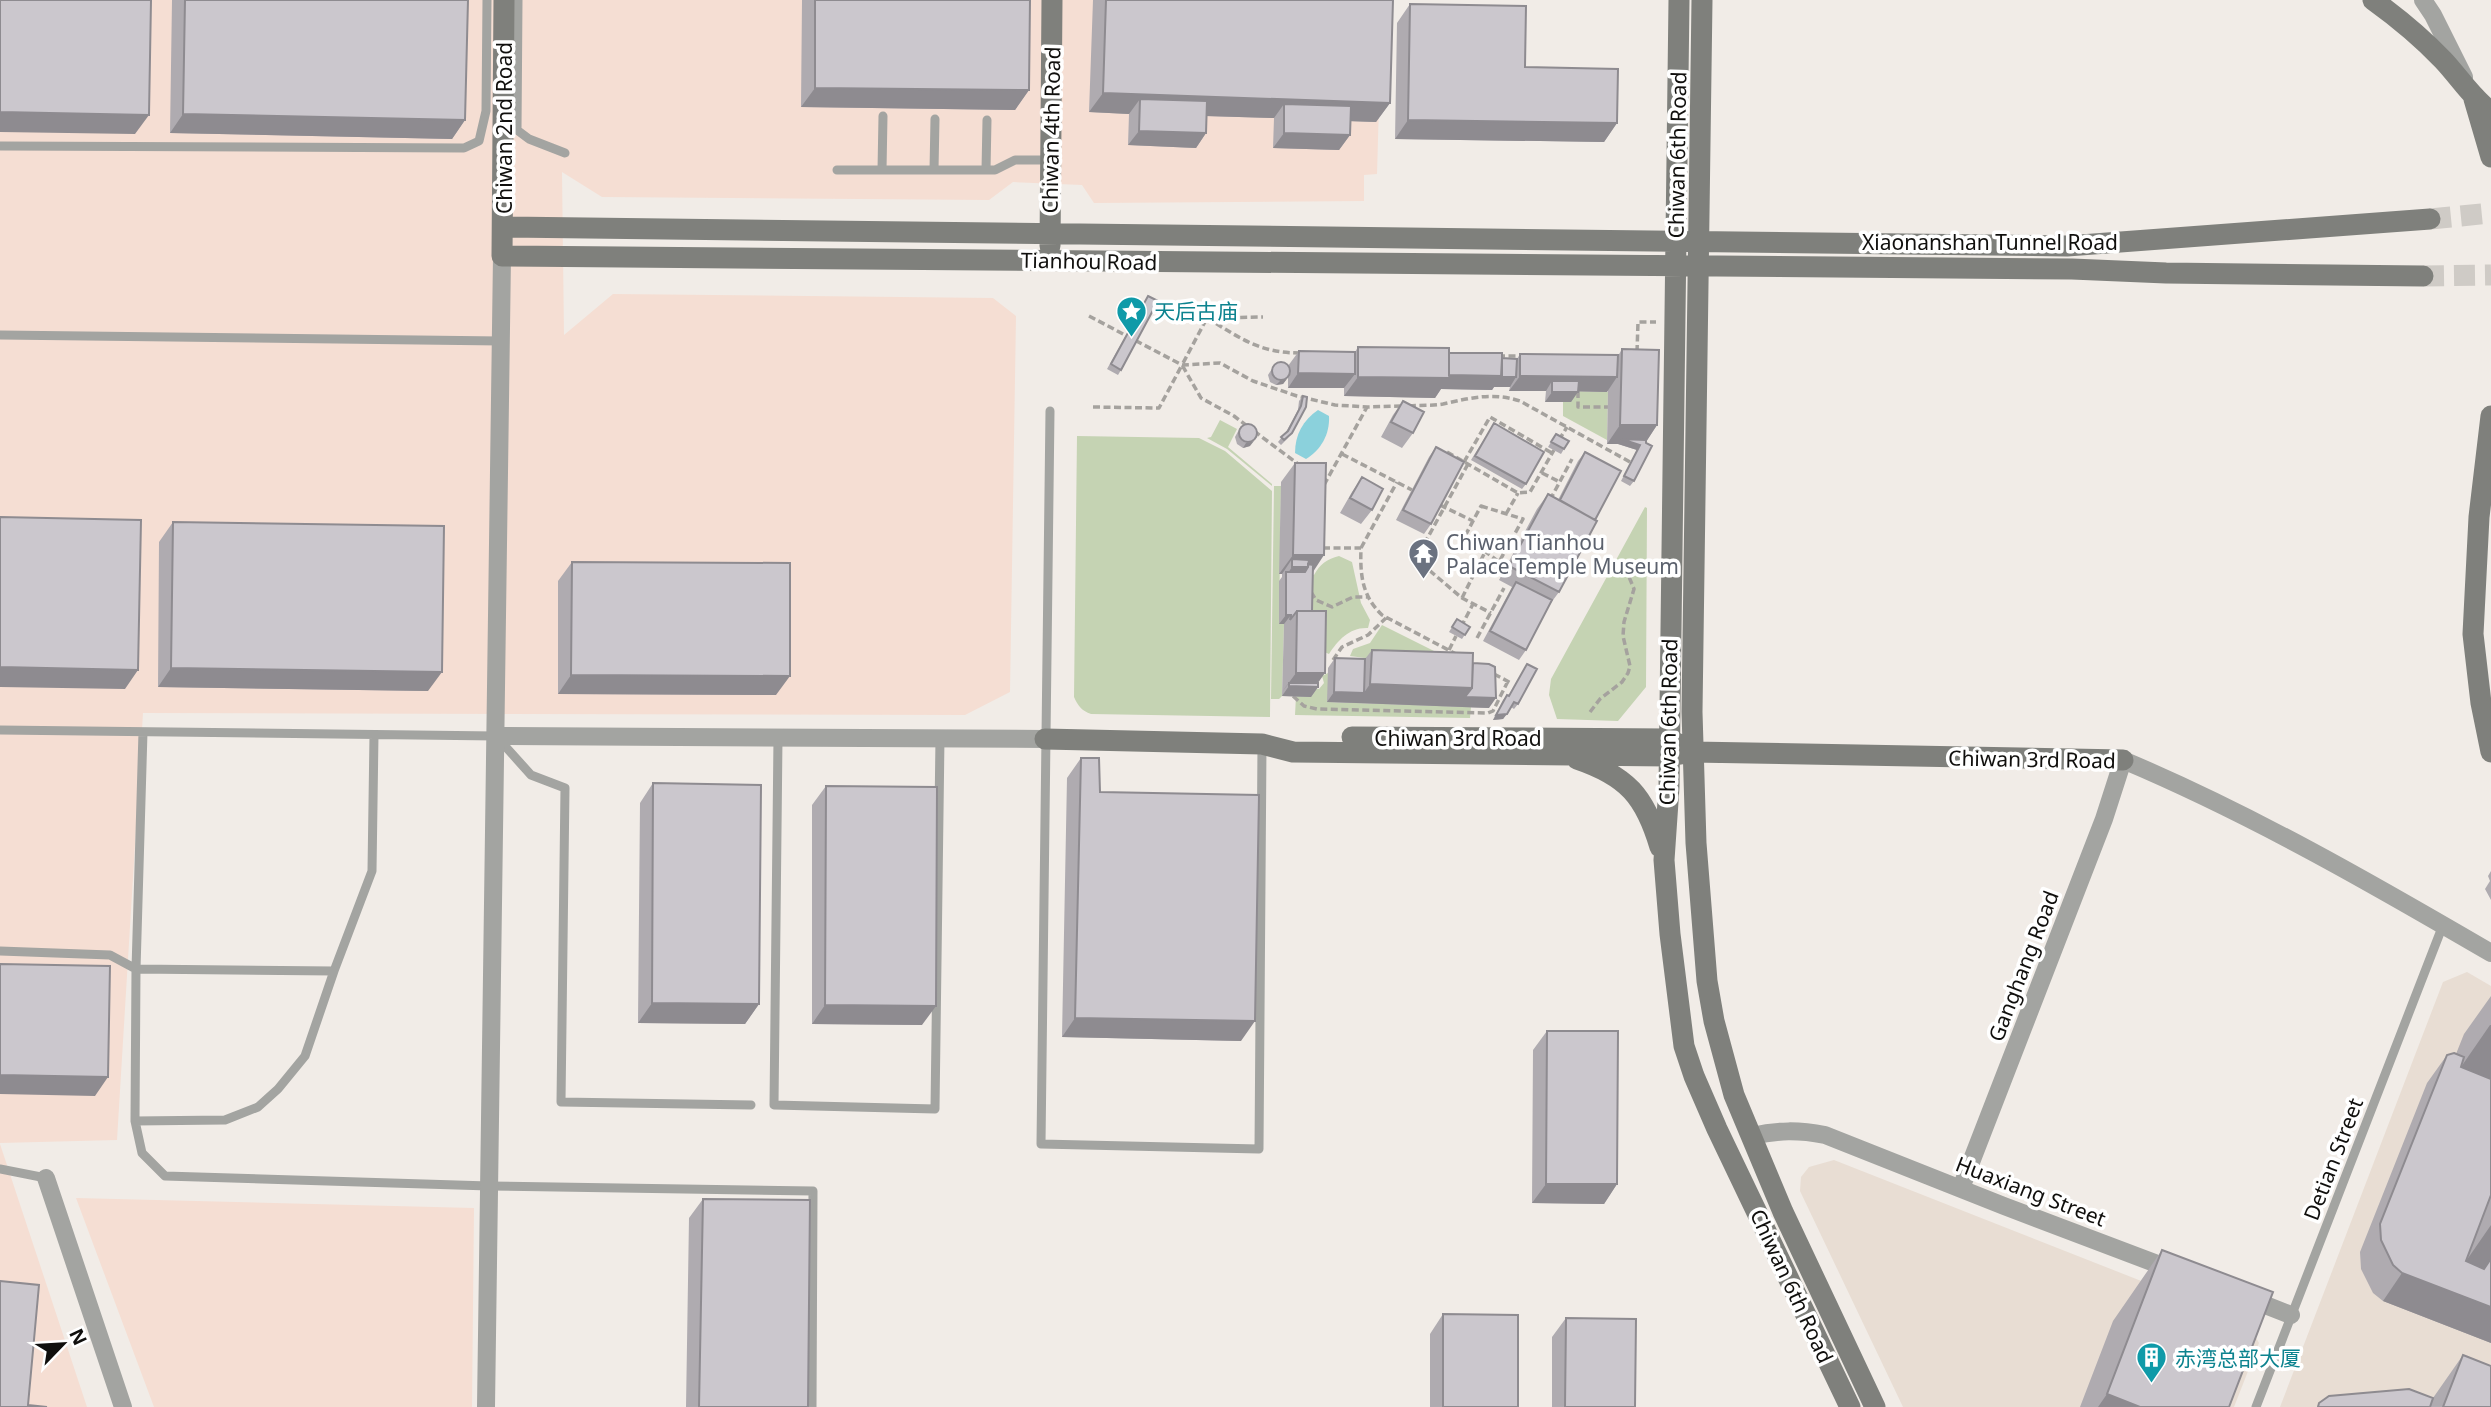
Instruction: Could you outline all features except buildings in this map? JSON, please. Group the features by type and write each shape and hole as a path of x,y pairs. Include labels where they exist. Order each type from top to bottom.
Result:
{"street":[{"name":"Chiwan 2nd Road","path":"502,256 504,0"},
{"name":"Chiwan 4th Road","path":"1050,261 1052,0"},
{"name":"Chiwan 6th Road","path":"1679,0 1669,748 1664,860 1670,934 1684,1045 1694,1076 1850,1407"},
{"name":"Chiwan 6th Road","path":"1702,0 1693,752 1700,903 1707,981 1721,1054 1734,1095 1783,1212 1875,1407"},
{"path":"2373,0 2428,45 2483,105"},
{"path":"2423,0 2483,105 2491,157"},
{"name":"Xiaonanshan Tunnel Road","path":"1676,242 2067,246 2430,219"},
{"name":"Tianhou Road","path":"503,228 1676,242"},
{"name":"Tianhou Road","path":"502,256 1676,267"},
{"path":"486,1407 502,256"},
{"name":"Xiaonanshan Tunnel Road","path":"1676,267 2058,269 2423,276"},
{"path":"2491,416 2479,517 2473,634 2481,703 2491,752"},
{"path":"496,736 1045,739"},
{"name":"Chiwan 3rd Road","path":"1262,744 1295,737 1669,748 1693,752 2123,760 2173,781 2312,851 2491,953"},
{"name":"Chiwan 3rd Road","path":"1045,739 1262,744 1293,751 1561,754 1669,748"},
{"path":"1561,754 1610,772 1634,790 1653,823 1664,860"},
{"name":"Ganghang Road","path":"1961,1188 2104,820 2123,760"},
{"name":"Huaxiang Street","path":"1752,1136 1779,1130 1801,1130 1825,1135 2187,1275"},
{"path":"47,1178 123,1407"},
{"path":"2226,1290 2291,1315"}],"lane":[{"path":"0,146 464,148 479,141 486,111 487,0"},
{"path":"518,0 517,130 529,139 565,153"},
{"path":"881,170 883,116"},
{"path":"934,170 936,119"},
{"path":"986,170 987,120"},
{"path":"837,170 995,170 1015,160 1051,160"},
{"path":"0,335 502,341"},
{"path":"1050,411 1041,1144 1259,1149 1262,744"},
{"path":"0,730 496,736 531,775 565,788 561,1102 751,1105"},
{"path":"143,732 136,969 135,1121 142,1153 165,1176 489,1186 813,1191 812,1407"},
{"path":"135,1121 225,1120 258,1107 278,1089 305,1056 372,871 374,735"},
{"path":"778,737 774,1105 935,1109 940,738"},
{"name":"Detian Street","path":"2256,1407 2443,925"},
{"path":"0,951 110,956 136,969 334,971"},
{"path":"0,1169 47,1178"}],"path":[{"path":"1089,316 1182,365 1220,363 1253,380 1297,396 1335,405 1367,407 1439,404 1472,397 1507,397 1520,401 1630,463"},
{"path":"1207,318 1263,317"},
{"path":"1093,407 1159,408 1207,318"},
{"path":"1207,318 1251,344 1276,353 1303,353"},
{"path":"1632,356 1637,356 1638,322"},
{"path":"1493,356 1534,356"},
{"path":"1182,365 1201,398 1234,416 1304,469"},
{"path":"1578,391 1578,407 1608,407"},
{"path":"1320,493 1367,407"},
{"path":"1447,452 1466,463 1518,492 1530,492 1553,452 1490,417 1466,463 1442,506 1416,559 1461,598 1491,613"},
{"path":"1559,442 1567,427"},
{"path":"1342,453 1412,490"},
{"path":"1546,507 1572,459"},
{"path":"1542,473 1560,482"},
{"path":"1315,477 1325,485"},
{"path":"1397,482 1361,548 1360,576 1367,597 1372,606 1387,618 1461,656"},
{"path":"1506,514 1518,492"},
{"path":"1442,506 1473,521"},
{"path":"1481,506 1523,519 1499,562 1465,536 1473,521 1481,506"},
{"path":"1511,541 1518,544"},
{"path":"1320,548 1361,548"},
{"path":"1461,598 1485,552"},
{"path":"1590,712 1600,699 1622,682 1630,666 1623,636 1624,622 1634,589 1625,567 1617,558"},
{"path":"1306,584 1315,600 1332,607 1353,597 1367,597"},
{"path":"1477,638 1504,588"},
{"path":"1461,628 1474,604"},
{"path":"1333,660 1342,647 1368,635 1387,618"},
{"path":"1449,650 1456,636"},
{"path":"1325,660 1345,661"},
{"path":"1293,696 1304,706 1317,709 1488,713 1493,711 1510,682 1485,669"}],"shaded area":[{"path":"0,0 1382,0 1377,174 1364,175 1364,201 1094,203 1082,185 1013,182 989,200 602,197 562,172 564,335 613,294 993,298 1016,316 1010,692 965,715 143,713 117,1140 0,1143"},
{"path":"2467,972 2491,986 2491,1407 2280,1407 2443,982"},
{"path":"0,1144 87,1407 0,1407"},
{"path":"1834,1160 2248,1323 2259,1343 2234,1407 1903,1407 1800,1191 1801,1177 1809,1167"},
{"path":"76,1198 474,1208 472,1407 154,1407"}],"green space":[{"path":"1572,391 1608,392 1607,440 1563,416 1563,402"},
{"path":"1220,420 1237,429 1228,447 1272,486 1227,449 1207,438 1211,437"},
{"path":"1077,436 1199,438 1225,451 1272,491 1270,717 1091,714 1079,706 1074,697"},
{"path":"1274,486 1281,486 1279,624 1284,624 1282,696 1279,699 1271,699"},
{"path":"1645,507 1646,687 1618,721 1557,719 1549,695 1551,679"},
{"path":"1339,556 1352,562 1361,603 1370,620 1368,628 1345,635 1329,654 1322,651 1312,625 1306,574 1314,575 1324,562"},
{"path":"1382,625 1478,673 1350,656 1353,649 1370,643"},
{"path":"1328,673 1328,702 1471,707 1470,718 1295,715 1296,696 1311,696 1311,688 1319,689 1324,683 1322,676"}],"water":[{"path":"1318,410 1329,416 1328,429 1320,446 1306,459 1295,453 1296,440 1304,423"}],"tunnel":[{"path":"2430,219 2491,213"},
{"path":"2423,276 2491,275"}],"place":[{"name":"天后古庙","path":"1131,338"},
{"name":"Chiwan Tianhou Palace Temple Museum","path":"1423,581"},
{"name":"赤湾总部大厦","path":"2152,1385"}]}
